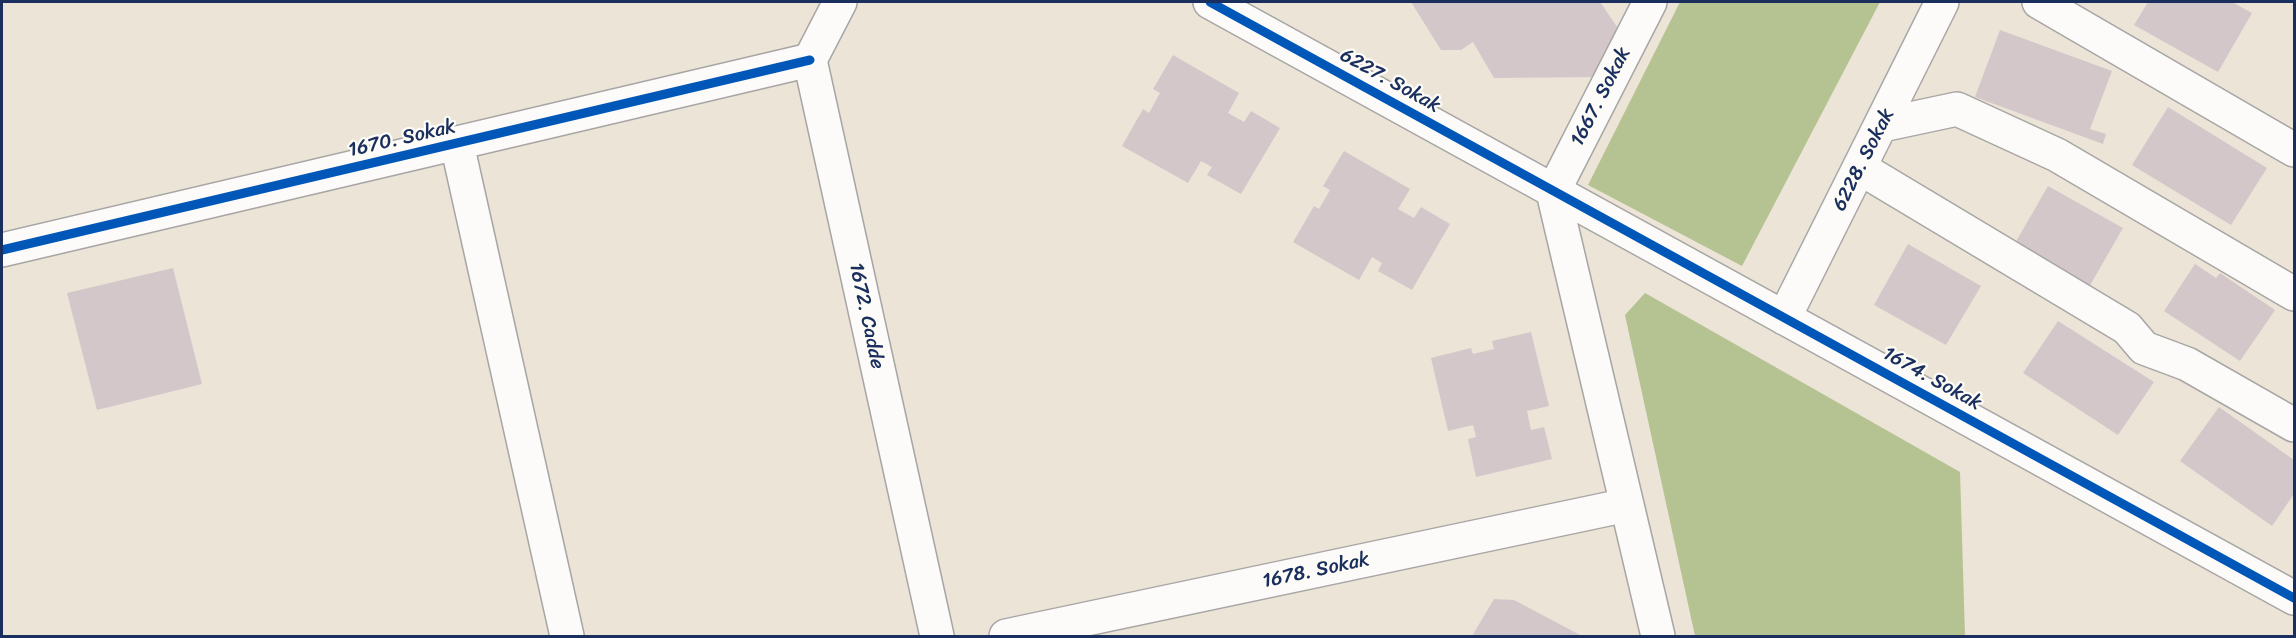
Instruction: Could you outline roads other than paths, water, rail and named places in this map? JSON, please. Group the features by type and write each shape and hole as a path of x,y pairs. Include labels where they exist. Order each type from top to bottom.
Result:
{"street":[{"path":"810,60 840,2"},
{"name":"6227. Sokak","path":"1210,2 1553,192"},
{"name":"1667. Sokak","path":"1553,192 1650,2"},
{"name":"6228. Sokak","path":"1784,318 1942,2"},
{"path":"2039,2 2295,150"},
{"name":"1670. Sokak","path":"2,250 810,60"},
{"name":"1672. Cadde","path":"810,60 937,636"},
{"path":"1882,125 1958,109 2058,155 2295,294"},
{"path":"457,144 567,636"},
{"path":"1860,168 2127,328 2144,348 2187,364 2295,425"},
{"path":"1553,192 1658,636"},
{"name":"1674. Sokak","path":"1553,192 2295,598"},
{"name":"1678. Sokak","path":"1006,636 1627,505"}]}
